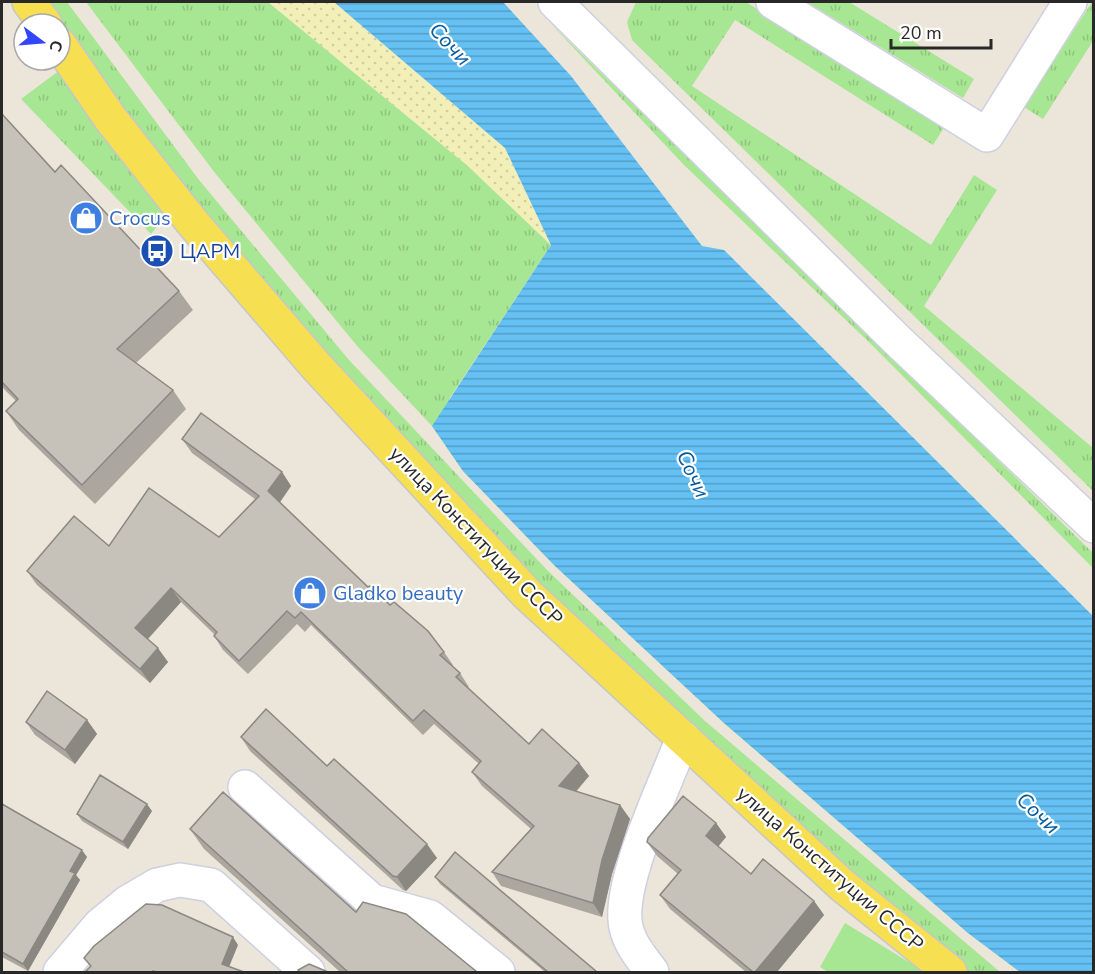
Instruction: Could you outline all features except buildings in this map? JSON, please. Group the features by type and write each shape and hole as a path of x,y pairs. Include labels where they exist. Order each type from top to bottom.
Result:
{"main road":[{"name":"улица Конституции СССР","path":"72,63 110,118 192,222 316,366 527,594 843,886 950,972"}],"street":[{"path":"773,2 987,135 1070,2"},
{"path":"573,7 897,340 1094,526"},
{"path":"652,972 632,943 624,921 626,899 638,856 683,738"},
{"path":"245,787 372,901 430,917 498,972"},
{"path":"60,972 100,924 128,902 157,885 180,880 211,885 308,972"}],"green space":[{"path":"28,2 67,2 199,180 349,360 547,570 705,721 1000,972 950,972 843,886 316,366 72,58 72,12 36,12"},
{"path":"86,2 268,2 468,166 551,245 449,399 1020,972 968,933 724,723 554,565 463,471 432,426 358,347 215,173"},
{"path":"636,2 746,2 945,126 933,145 735,20 692,86 931,245 974,175 997,190 924,306 1093,448 1093,491 632,40 627,22"},
{"path":"807,2 849,2 974,79 963,98"},
{"path":"1092,2 1093,41 1043,119 1024,107"},
{"path":"552,25 1093,553 1093,568 872,345 684,165"},
{"path":"57,72 61,72 167,214 151,234 21,99"},
{"path":"845,923 925,972 828,972 820,967"}],"sand":[{"path":"268,2 334,2 505,148 551,245 468,166"}],"water":[{"name":"Сочи","path":"334,2 503,2 571,76 702,246 724,250 1093,616 1093,972 1020,972 968,933 724,723 554,565 463,471 432,426 551,245 505,148"}],"place":[{"name":"Crocus","path":"86,218"},
{"name":"ЦАРМ","path":"157,251"},
{"name":"Gladko beauty","path":"310,593"}]}
